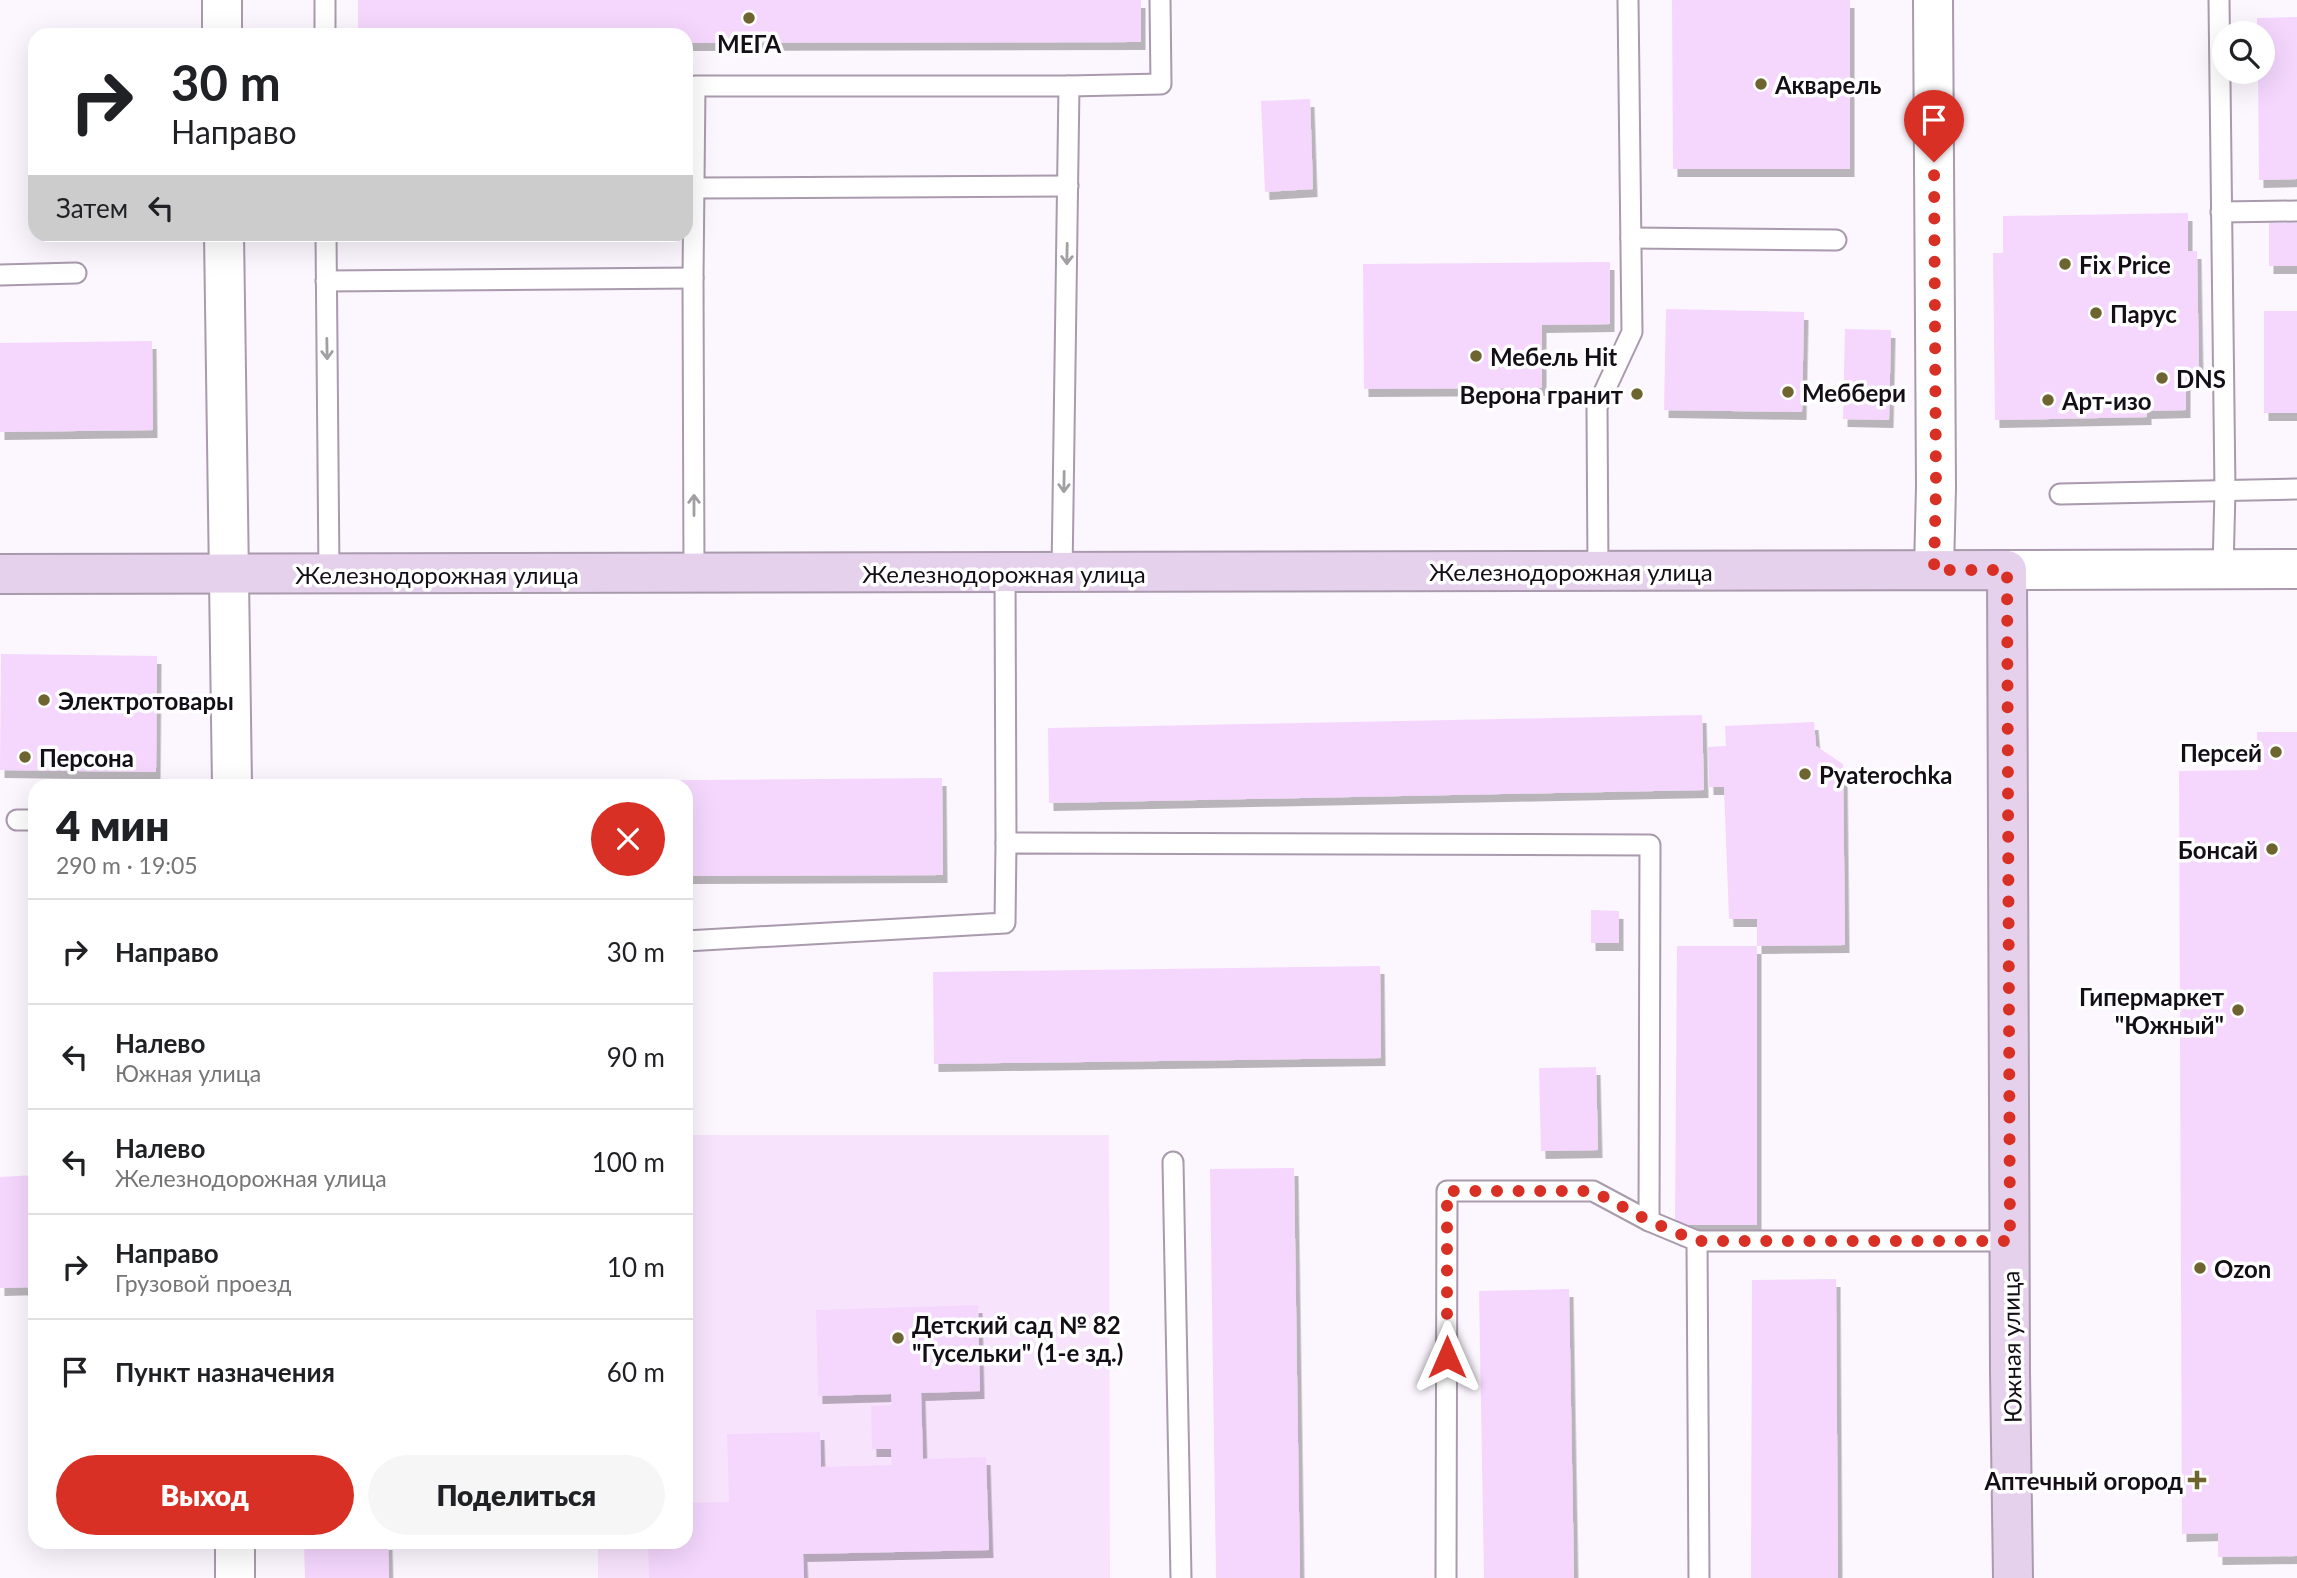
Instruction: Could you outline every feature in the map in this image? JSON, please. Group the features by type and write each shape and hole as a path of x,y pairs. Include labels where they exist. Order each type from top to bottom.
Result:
{"main road":[{"name":"Железнодорожная улица","path":"0,574 2007,570"},
{"name":"Южная улица","path":"2007,570 2013,1578"}],"street":[{"path":"222,0 222,28"},
{"path":"1933,0 1936,473 1934,570"},
{"path":"224,242 232,779"},
{"path":"2007,570 2297,569"},
{"path":"234,1578 235,1549"}],"lane":[{"path":"325,0 325,28"},
{"path":"694,573 695,86 1069,86 1161,83 1160,0"},
{"path":"1598,571 1597,407 1632,332 1628,0"},
{"path":"2219,0 2225,491 2223,569"},
{"path":"1062,573 1069,86"},
{"path":"694,188 1068,186"},
{"path":"2221,212 2297,211"},
{"path":"1630,238 1836,240"},
{"path":"326,242 329,574"},
{"path":"0,275 76,273"},
{"path":"326,281 693,278"},
{"path":"2060,494 2297,489"},
{"path":"693,941 1005,923 1006,574"},
{"path":"1006,843 1650,845 1649,1221"},
{"path":"1173,1162 1181,1578"},
{"path":"1446,1578 1447,1191 1593,1191 1649,1221 1697,1241 2010,1241"},
{"path":"1697,1241 1699,1578"}],"shaded area":[{"name":"Детский сад № 82 \"Гусельки\" (1-е зд.)","path":"693,1135 1109,1135 1110,1578 598,1578 598,1549 693,1549"}],"building":[{"name":"МЕГА","path":"358,0 1141,0 1141,42 693,43 693,28 358,28"},
{"name":"Акварель","path":"1672,0 1850,0 1850,169 1673,169"},
{"path":"2297,17 2297,179 2259,180 2258,84 2275,84 2275,21 2257,21 2257,18"},
{"path":"1310,99 1313,189 1265,192 1261,101"},
{"name":"Парус","path":"2188,213 2188,251 2197,251 2199,373 2186,373 2186,410 2147,411 2147,417 1995,420 1993,253 2003,253 2003,216"},
{"path":"2269,223 2297,223 2297,266 2269,266"},
{"path":"1610,262 1610,324 1542,325 1542,388 1364,389 1363,264"},
{"path":"1666,309 1804,312 1802,412 1664,410"},
{"path":"2264,311 2297,311 2297,413 2264,413"},
{"path":"1845,329 1891,330 1889,420 1843,419"},
{"path":"152,341 153,430 0,432 0,343"},
{"path":"1,654 157,656 156,772 0,770"},
{"path":"1702,715 1704,790 1049,803 1048,728"},
{"path":"1814,722 1816,746 1843,764 1845,945 1757,946 1757,919 1729,919 1724,787 1709,787 1708,747 1726,746 1725,726"},
{"name":"Гипермаркет \"Южный\"","path":"2257,732 2297,732 2297,1556 2218,1557 2218,1533 2182,1534 2179,771 2258,770"},
{"path":"942,778 943,875 693,876 693,780"},
{"path":"1591,910 1619,911 1619,943 1591,943"},
{"path":"1677,946 1757,946 1757,1225 1675,1225"},
{"path":"1380,966 1381,1058 934,1064 933,972"},
{"path":"1596,1067 1598,1150 1541,1151 1539,1068"},
{"path":"1294,1168 1300,1578 1216,1578 1210,1169"},
{"path":"28,1175 28,1287 0,1288 0,1177"},
{"path":"1836,1279 1838,1578 1751,1578 1752,1280"},
{"path":"1569,1289 1574,1578 1484,1578 1479,1291"},
{"path":"978,1305 980,1391 921,1393 923,1459 986,1457 989,1550 803,1554 804,1578 649,1578 648,1549 693,1549 693,1503 729,1502 727,1434 820,1432 821,1467 892,1465 891,1449 872,1449 871,1406 892,1405 891,1394 818,1396 816,1310"},
{"path":"304,1549 388,1549 389,1578 305,1578"}],"place":[{"name":"МЕГА","path":"749,18"},
{"name":"Акварель","path":"1761,84"},
{"name":"Fix Price","path":"2065,264"},
{"name":"Парус","path":"2096,313"},
{"name":"Мебель Hit","path":"1476,356"},
{"name":"DNS","path":"2162,378"},
{"name":"Меббери","path":"1788,392"},
{"name":"Верона гранит","path":"1637,394"},
{"name":"Арт-изо","path":"2048,400"},
{"name":"Электротовары","path":"44,700"},
{"name":"Персей","path":"2276,752"},
{"name":"Персона","path":"25,757"},
{"name":"Pyaterochka","path":"1805,774"},
{"name":"Бонсай","path":"2272,849"},
{"name":"Гипермаркет \"Южный\"","path":"2238,1010"},
{"name":"Ozon","path":"2200,1268"},
{"name":"Детский сад № 82 \"Гусельки\" (1-е зд.)","path":"898,1338"},
{"name":"Аптечный огород","path":"2197,1480"}],"route":[{"path":"1447,1357 1447,1191 1593,1191 1649,1221 1697,1241 2010,1241 2007,570 1934,570 1934,162"}]}
